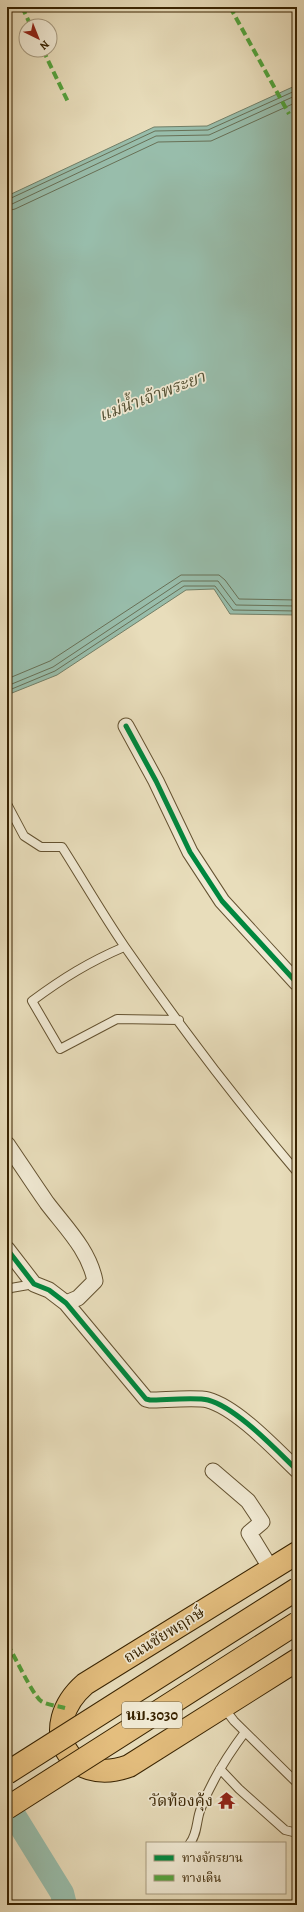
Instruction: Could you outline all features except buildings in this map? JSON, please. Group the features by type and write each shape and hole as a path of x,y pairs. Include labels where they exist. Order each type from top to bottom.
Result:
{"main road":[{"name":"ถนนชัยพฤกษ์","path":"296,1663 223,1706 142,1759 117,1770 106,1772 78,1763 68,1754 63,1745 60,1728 65,1708 76,1692 85,1684 297,1553"},
{"name":"ถนนชัยพฤกษ์","path":"7,1773 297,1589"},
{"name":"นบ.3030","path":"7,1808 297,1623"}],"street":[{"path":"126,726 156,781 190,852 222,901 297,983"},
{"path":"7,1144 47,1202 86,1254 93,1268 95,1281 78,1298 66,1303"},
{"path":"7,1249 34,1284 49,1290 66,1303 146,1399 207,1400 216,1403 245,1423 297,1470"},
{"path":"213,1471 248,1501 262,1522 249,1533 271,1569"}],"lane":[{"path":"7,804 24,836 41,847 62,847 124,946 257,1124 297,1172"},
{"path":"124,946 97,958 64,977 32,1001 60,1049 117,1019 133,1018 178,1020"},
{"path":"7,1291 11,1288 34,1284"},
{"path":"223,1706 245,1732 297,1784"},
{"path":"191,1842 194,1837 200,1809 224,1759 245,1732"},
{"path":"220,1769 239,1789 285,1830 297,1834"}],"water":[{"name":"แม่น้ำเจ้าพระยา","path":"297,85 297,615 230,614 214,589 186,590 57,675 7,695 7,196 154,127 207,126"}],"waterway":[{"path":"7,1804 62,1893 65,1905"}],"marked path":[{"path":"22,7 27,18"},
{"path":"230,7 289,114"},
{"path":"47,58 69,104"},
{"path":"7,1644 37,1697 46,1704 65,1708"}],"cycle path":[{"path":"126,726 156,781 190,852 222,901 297,983"},
{"path":"7,1249 34,1284 49,1290 66,1303 146,1399 203,1399 219,1404 231,1411 255,1430 297,1470"}],"place":[{"name":"วัดท้องคุ้ง","path":"226,1801"}]}
